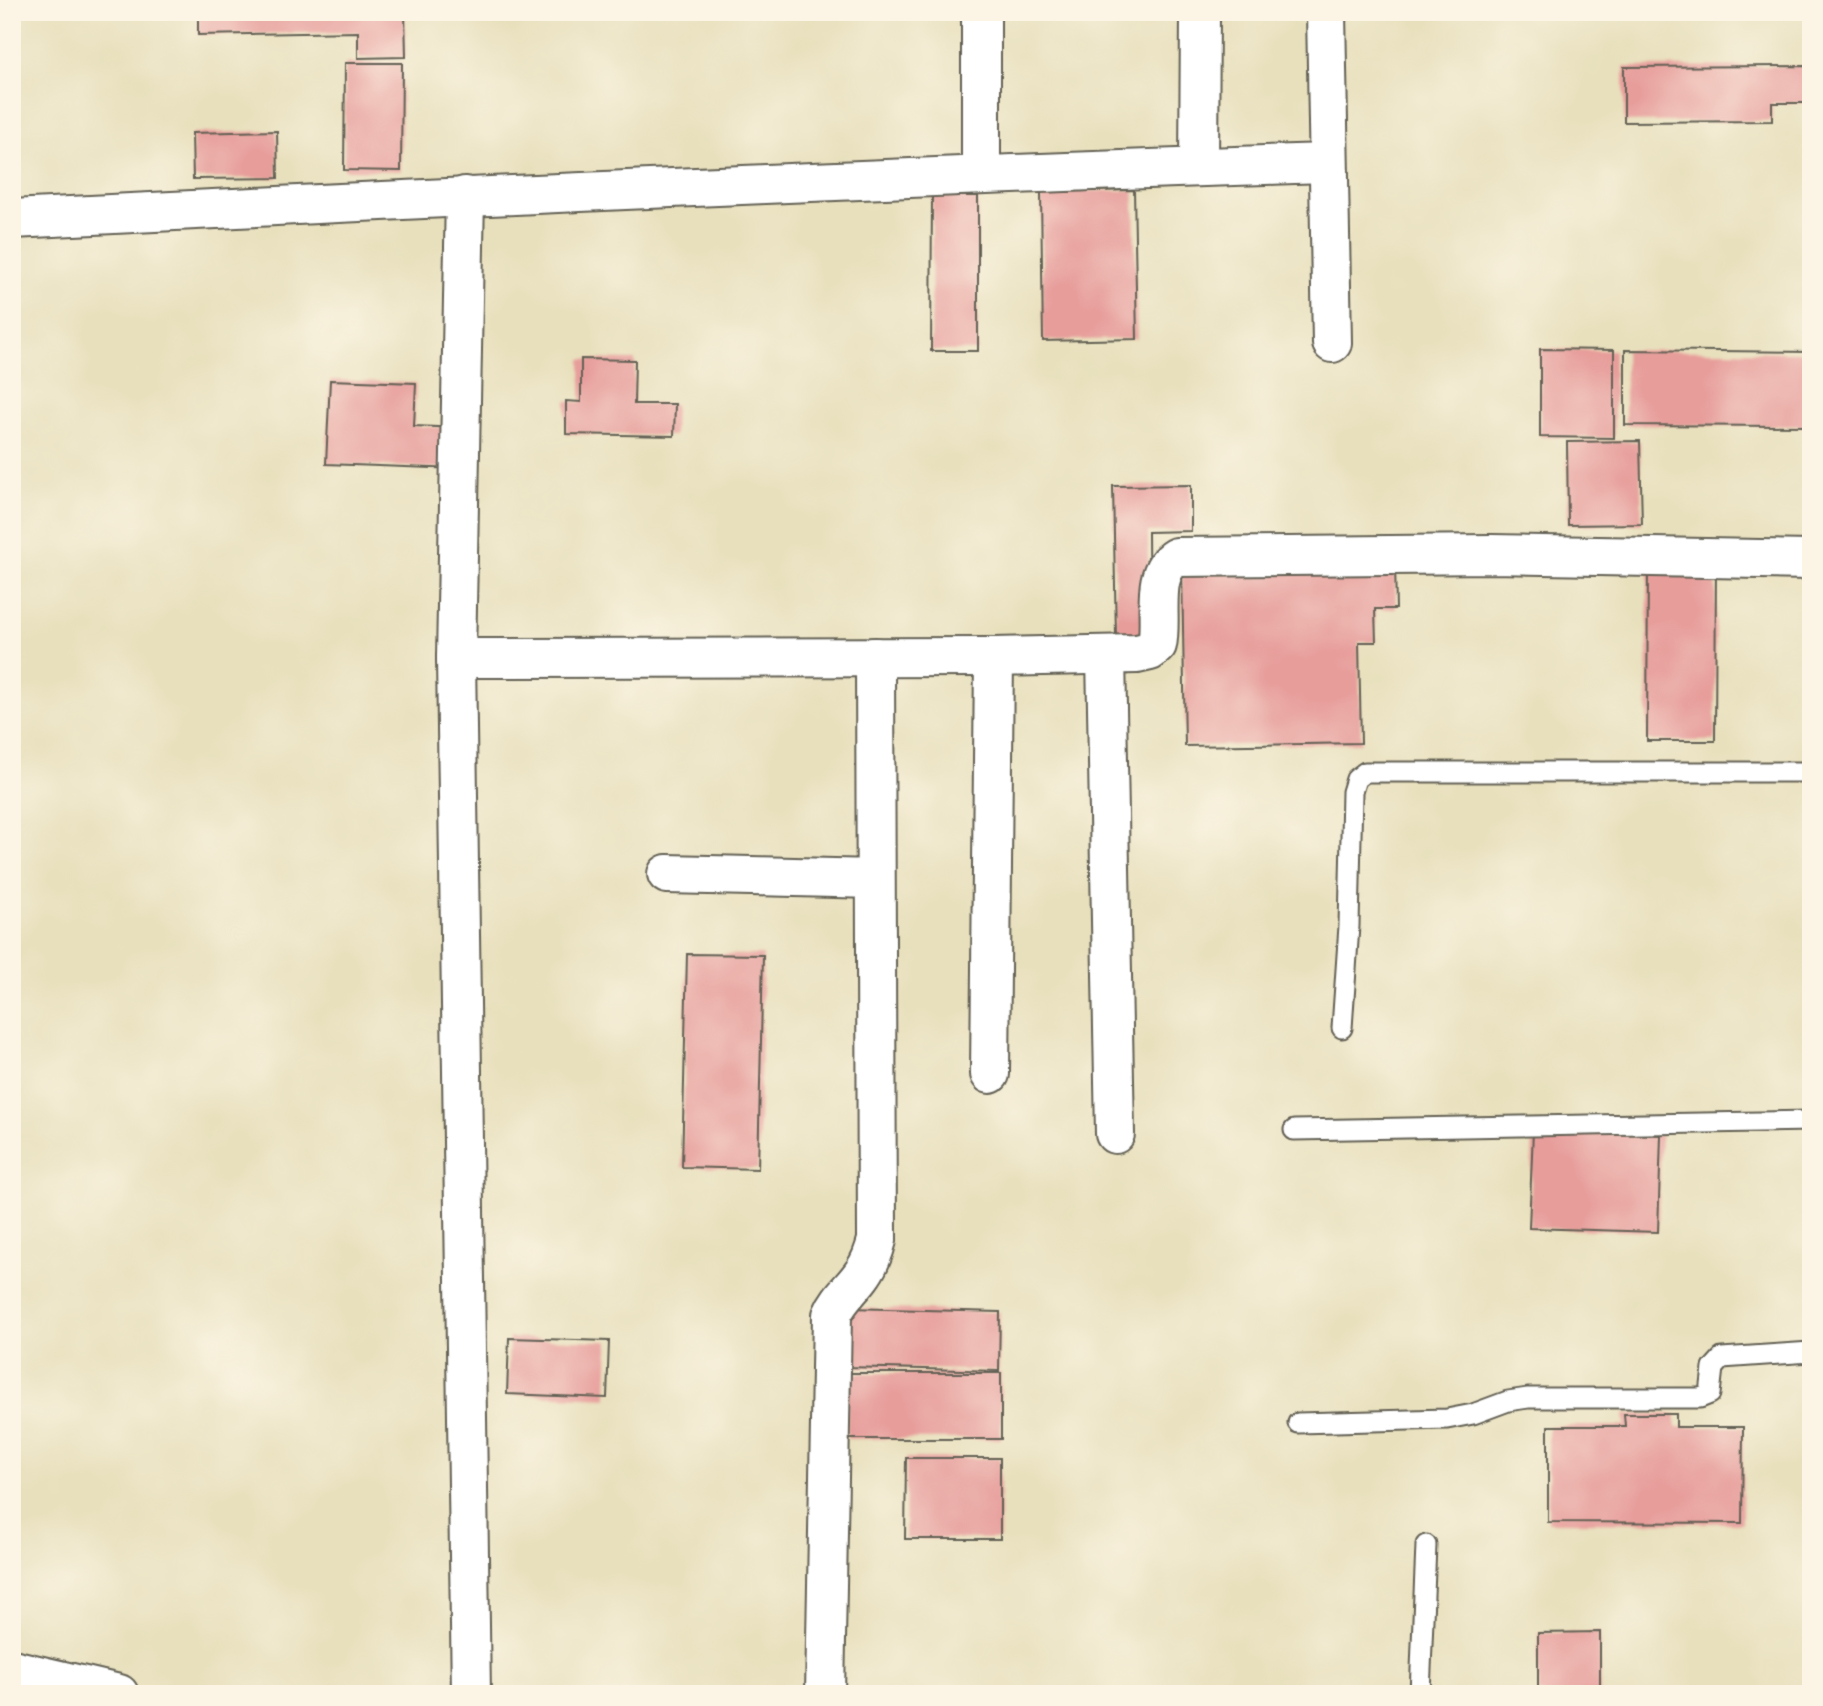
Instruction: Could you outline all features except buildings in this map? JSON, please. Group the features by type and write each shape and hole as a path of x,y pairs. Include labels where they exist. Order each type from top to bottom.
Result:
{"street":[{"path":"981,12 981,174"},
{"path":"1199,167 1200,12"},
{"path":"1325,12 1326,163 1332,343"},
{"path":"12,219 981,174 1326,163"},
{"path":"465,196 456,658 471,1694"},
{"path":"456,658 994,657 1137,654 1150,651 1157,645 1161,574 1167,563 1176,557 1492,554 1811,560"},
{"path":"1106,655 1115,1134"},
{"path":"825,1694 832,1315 837,1304 863,1273 877,1240 874,657"},
{"path":"990,1074 994,657"},
{"path":"667,874 875,879"},
{"path":"12,1669 119,1694"}],"lane":[{"path":"1342,1028 1349,926 1352,792 1356,779 1365,772 1811,772"},
{"path":"1294,1130 1811,1121"},
{"path":"1297,1423 1447,1419 1473,1414 1508,1401 1528,1398 1700,1398 1710,1394 1713,1368 1722,1358 1811,1352"},
{"path":"1420,1694 1426,1545"}]}
